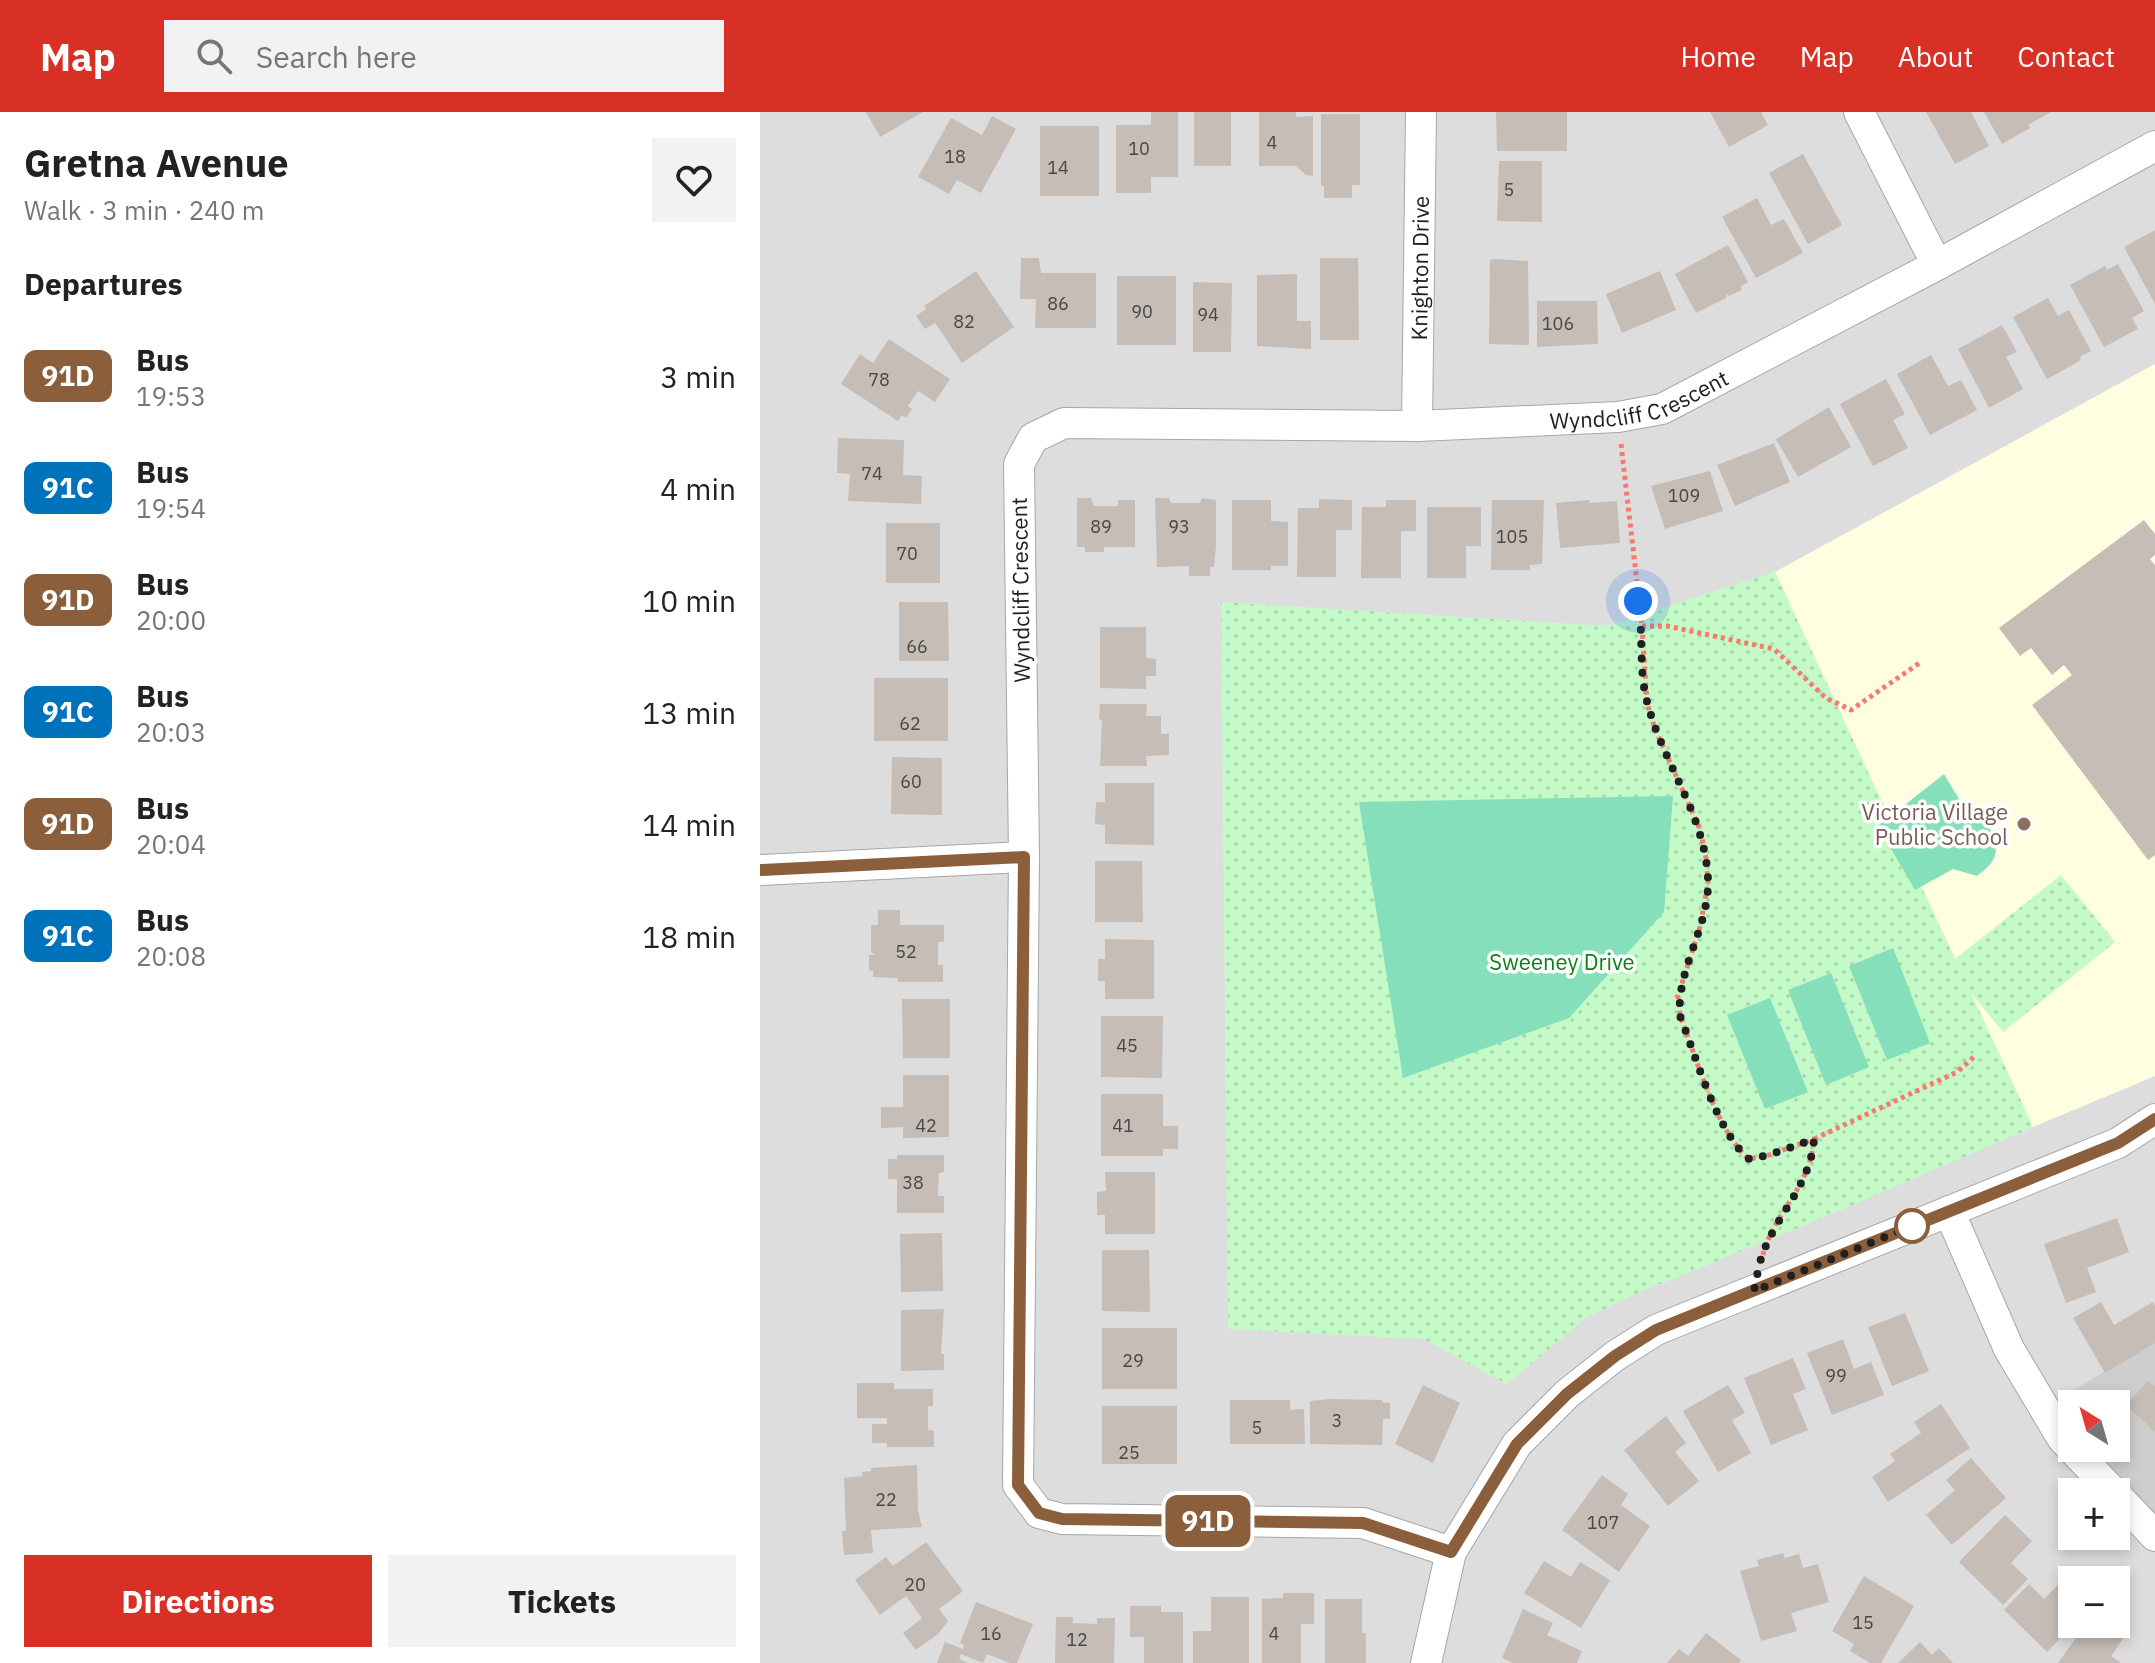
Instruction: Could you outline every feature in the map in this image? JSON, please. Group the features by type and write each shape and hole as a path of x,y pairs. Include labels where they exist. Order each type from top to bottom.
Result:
{"street":[{"name":"Knighton Drive","path":"1417,426 1421,112"},
{"path":"1859,112 1937,265"},
{"name":"Wyndcliff Crescent","path":"1451,1552 1363,1523 1062,1519 1039,1513 1018,1485 1024,857 1019,464 1033,438 1064,423 1417,426 1618,417 1662,409 2155,146"},
{"path":"760,870 1024,857"},
{"path":"1426,1663 1451,1552 1517,1444 1567,1394 1615,1356 1656,1330 2118,1143 2155,1119"},
{"path":"1949,1211 2009,1349 2062,1438 2099,1478"},
{"path":"2130,1510 2155,1536"}],"path":[{"path":"1618,417 1642,626 1647,703 1655,729 1700,829 1706,858 1708,883 1700,927 1678,996 1680,1016 1725,1130 1737,1150 1749,1159 1769,1155 1814,1139 1957,1072 1975,1056"},
{"path":"1642,626 1667,626 1774,649 1826,698 1851,710 1921,662"},
{"path":"1754,1291 1764,1249 1806,1176 1813,1158 1814,1139"}],"shaded area":[{"path":"760,112 2155,112 2155,1663 760,1663"},
{"name":"Victoria Village Public School","path":"2155,364 2155,1076 2033,1127 1775,572"},
{"path":"2155,1341 2155,1515 2130,1487 2130,1478 2122,1478 2108,1462 2130,1462 2130,1390 2074,1390"}],"green space":[{"name":"Sweeney Drive","path":"1775,572 1955,959 2061,875 2115,942 2003,1032 1971,993 2033,1127 1587,1317 1507,1384 1423,1339 1228,1329 1221,602 1607,626"},
{"path":"1944,774 1970,817 1989,826 1996,848 1994,859 1977,876 1953,869 1915,890 1878,826"},
{"path":"1673,796 1664,912 1569,1018 1403,1078 1359,802"},
{"path":"1893,948 1930,1043 1887,1060 1849,966"},
{"path":"1831,973 1869,1067 1826,1085 1788,990"},
{"path":"1770,998 1808,1092 1765,1109 1727,1015"}],"building":[{"path":"866,112 923,112 880,137"},
{"path":"1151,112 1178,112 1178,177 1151,177 1151,193 1116,193 1116,125 1151,125"},
{"path":"1194,112 1231,112 1231,166 1194,166"},
{"path":"1259,112 1296,112 1296,117 1313,116 1313,176 1306,175 1296,166 1259,166"},
{"path":"1496,112 1567,112 1567,151 1497,151"},
{"path":"1710,112 1761,112 1768,125 1729,147"},
{"path":"1926,112 1971,112 1989,146 1955,164"},
{"path":"1984,112 2051,112 2002,144"},
{"path":"1321,114 1360,114 1360,185 1352,185 1352,198 1324,198 1324,186 1321,186"},
{"path":"992,116 1016,129 981,193 957,180 949,194 918,177 951,118 982,135"},
{"path":"1040,126 1099,126 1099,196 1040,196"},
{"path":"1803,154 1842,225 1808,244 1769,173"},
{"path":"1499,161 1542,161 1542,222 1497,221"},
{"path":"1757,198 1771,225 1784,219 1803,253 1756,278 1722,217"},
{"path":"2155,230 2155,304 2124,247"},
{"path":"1728,245 1748,282 1740,287 1742,290 1729,296 1727,294 1726,298 1696,313 1675,274"},
{"path":"1021,258 1039,258 1041,273 1096,273 1096,328 1035,328 1036,299 1020,299"},
{"path":"1320,258 1358,258 1359,340 1320,340"},
{"path":"1490,260 1528,261 1529,345 1489,344"},
{"path":"2118,264 2144,311 2132,318 2138,329 2104,347 2070,285 2105,266 2107,270"},
{"path":"976,271 1014,327 962,363 935,323 925,329 916,316 926,309 924,306"},
{"path":"1660,271 1676,310 1622,333 1606,294"},
{"path":"1297,274 1297,321 1311,321 1311,349 1257,346 1257,275"},
{"path":"1117,276 1176,276 1176,345 1117,345"},
{"path":"1193,282 1232,283 1231,352 1193,352"},
{"path":"2048,298 2058,316 2069,310 2091,351 2047,379 2013,317"},
{"path":"1537,301 1597,301 1598,344 1537,347"},
{"path":"2002,325 2017,352 2006,357 2023,389 1989,408 1958,349"},
{"path":"889,339 950,379 935,402 918,391 908,406 912,409 906,418 902,415 898,421 841,384 860,354 873,363"},
{"path":"1931,355 1948,386 1961,380 1977,410 1930,435 1897,374"},
{"path":"1886,379 1905,414 1893,420 1908,448 1873,466 1840,404"},
{"path":"1829,407 1851,447 1798,477 1776,439"},
{"path":"838,438 904,440 903,475 922,476 921,504 848,501 850,474 837,473"},
{"path":"1774,443 1790,482 1735,506 1717,465"},
{"path":"1710,471 1723,511 1665,529 1651,486"},
{"path":"1077,498 1091,498 1094,506 1118,506 1118,500 1135,500 1135,547 1104,547 1104,552 1085,552 1085,547 1077,547"},
{"path":"1155,498 1169,498 1171,503 1200,503 1202,498 1216,500 1216,546 1210,576 1189,576 1189,566 1157,567"},
{"path":"1319,499 1352,500 1352,530 1336,530 1336,577 1297,577 1298,508 1319,508"},
{"path":"1232,500 1271,500 1271,521 1288,522 1288,566 1271,566 1271,570 1232,570"},
{"path":"1386,500 1416,500 1416,531 1401,531 1401,578 1361,578 1362,507 1386,507"},
{"path":"1492,500 1544,500 1542,564 1530,565 1530,570 1491,570"},
{"path":"1589,500 1589,503 1617,501 1620,543 1560,548 1556,503"},
{"path":"1427,507 1481,507 1481,546 1466,546 1466,578 1427,578"},
{"path":"2144,520 2155,534 2155,555 2150,559 2155,565 2155,855 2148,860 2032,705 2072,675 2064,665 2052,675 2031,648 2020,656 1999,628"},
{"path":"886,523 940,523 940,583 886,583"},
{"path":"899,602 948,602 949,661 899,661"},
{"path":"1100,627 1146,627 1146,658 1156,659 1156,676 1146,676 1146,689 1100,688"},
{"path":"874,678 948,678 948,741 874,741"},
{"path":"1100,704 1147,704 1146,716 1161,716 1161,734 1169,734 1169,755 1146,756 1147,766 1100,766"},
{"path":"892,757 942,758 942,815 891,814"},
{"path":"1105,783 1154,783 1154,845 1105,844 1105,825 1095,824 1096,802 1105,802"},
{"path":"1095,861 1142,861 1143,922 1095,922"},
{"path":"878,910 900,910 900,925 944,925 944,942 938,942 938,965 943,965 943,982 898,982 898,978 873,977 873,970 869,971 869,955 875,955 871,952 871,925 878,925"},
{"path":"1105,939 1154,940 1154,999 1105,999 1105,981 1098,981 1098,959 1105,959"},
{"path":"902,999 950,999 950,1058 903,1058"},
{"path":"1101,1016 1163,1016 1162,1078 1101,1077"},
{"path":"903,1075 949,1075 949,1137 903,1138 903,1127 881,1128 881,1107 903,1107"},
{"path":"1101,1094 1163,1094 1163,1126 1178,1126 1178,1149 1163,1149 1163,1156 1101,1156"},
{"path":"897,1155 944,1155 944,1172 939,1173 938,1196 944,1196 944,1213 897,1213 897,1179 888,1179 888,1159 897,1159"},
{"path":"1105,1172 1155,1172 1155,1234 1105,1234 1105,1215 1097,1215 1097,1192 1106,1191"},
{"path":"2117,1218 2129,1252 2087,1268 2096,1292 2066,1303 2044,1244"},
{"path":"942,1233 943,1291 901,1292 900,1234"},
{"path":"1102,1250 1149,1250 1150,1312 1102,1311"},
{"path":"2101,1302 2114,1325 2153,1302 2155,1306 2155,1343 2105,1373 2073,1318"},
{"path":"944,1309 941,1354 944,1354 944,1370 901,1371 901,1310"},
{"path":"1905,1313 1929,1371 1892,1386 1868,1327"},
{"path":"1102,1328 1177,1328 1177,1389 1102,1389"},
{"path":"1843,1339 1854,1369 1871,1362 1884,1395 1832,1415 1807,1353"},
{"path":"1793,1358 1806,1389 1793,1394 1808,1430 1771,1445 1744,1378"},
{"path":"2148,1381 2155,1387 2155,1432 2130,1409 2130,1401"},
{"path":"857,1383 894,1383 894,1389 933,1389 933,1406 928,1406 928,1430 934,1431 934,1447 887,1447 887,1443 872,1443 872,1424 887,1424 887,1418 857,1418"},
{"path":"1423,1385 1460,1403 1433,1463 1395,1444"},
{"path":"1728,1385 1745,1413 1732,1420 1751,1453 1718,1472 1683,1411"},
{"path":"1230,1400 1290,1400 1290,1410 1304,1409 1305,1444 1230,1444"},
{"path":"1382,1400 1390,1403 1390,1419 1383,1418 1382,1445 1310,1444 1310,1401"},
{"path":"1941,1404 1970,1448 1888,1502 1872,1477 1895,1461 1890,1454 1921,1433 1914,1422"},
{"path":"1102,1406 1177,1406 1177,1464 1102,1464"},
{"path":"1666,1416 1686,1443 1675,1452 1699,1481 1668,1506 1624,1450"},
{"path":"1971,1458 2006,1498 1952,1545 1926,1515 1955,1490 1946,1480"},
{"path":"917,1465 918,1510 922,1527 871,1530 873,1553 844,1555 844,1478 862,1476 862,1472 871,1471 871,1468"},
{"path":"1602,1475 1628,1494 1621,1505 1650,1526 1619,1572 1562,1530"},
{"path":"2005,1515 2032,1541 2011,1563 2028,1579 2003,1605 1959,1562"},
{"path":"926,1542 963,1591 939,1609 948,1621 938,1634 916,1650 903,1633 922,1618 906,1596 880,1615 855,1580 886,1557 893,1566"},
{"path":"1783,1553 1785,1558 1799,1554 1803,1568 1818,1564 1829,1602 1791,1613 1797,1631 1761,1641 1740,1571 1759,1566 1757,1560"},
{"path":"1544,1561 1571,1577 1580,1562 1610,1580 1581,1628 1524,1593"},
{"path":"1864,1576 1914,1606 1881,1663 1870,1663 1850,1651 1854,1644 1832,1631"},
{"path":"2029,1584 2044,1599 2058,1585 2058,1638 2060,1638 2047,1652 2004,1610"},
{"path":"1283,1593 1314,1593 1314,1624 1301,1624 1301,1663 1262,1663 1262,1599 1283,1598"},
{"path":"1211,1597 1249,1597 1249,1663 1193,1663 1193,1631 1211,1631"},
{"path":"1325,1599 1362,1599 1366,1663 1325,1663"},
{"path":"976,1602 1033,1624 1017,1663 987,1654 983,1663 961,1654 959,1659 968,1663 937,1663 945,1642 963,1649 964,1645 960,1643"},
{"path":"1130,1606 1161,1606 1161,1612 1183,1612 1183,1663 1144,1663 1144,1637 1130,1637"},
{"path":"1523,1609 1553,1623 1547,1635 1582,1651 1577,1663 1513,1663 1502,1658"},
{"path":"1056,1617 1073,1617 1073,1623 1097,1624 1097,1618 1115,1618 1114,1663 1055,1663"},
{"path":"1706,1633 1741,1660 1739,1663 1667,1663 1679,1649 1688,1656"},
{"path":"2076,1638 2123,1638 2111,1656 2121,1663 2058,1663"},
{"path":"1920,1642 1932,1655 1939,1648 1953,1663 1898,1663"}],"bus line":[{"name":"91D","path":"760,870 1024,857 1018,1485 1039,1513 1062,1519 1363,1523 1451,1552 1517,1444 1567,1394 1615,1356 1656,1330 2118,1143 2155,1119"}],"place":[{"name":"Victoria Village Public School","path":"2024,824"}],"route":[{"path":"1638,601 1647,703 1655,729 1700,829 1706,858 1708,883 1700,927 1678,996 1680,1016 1725,1130 1737,1150 1749,1159 1814,1139 1813,1158 1806,1176 1764,1249 1754,1291 1921,1222 1912,1226"}]}
